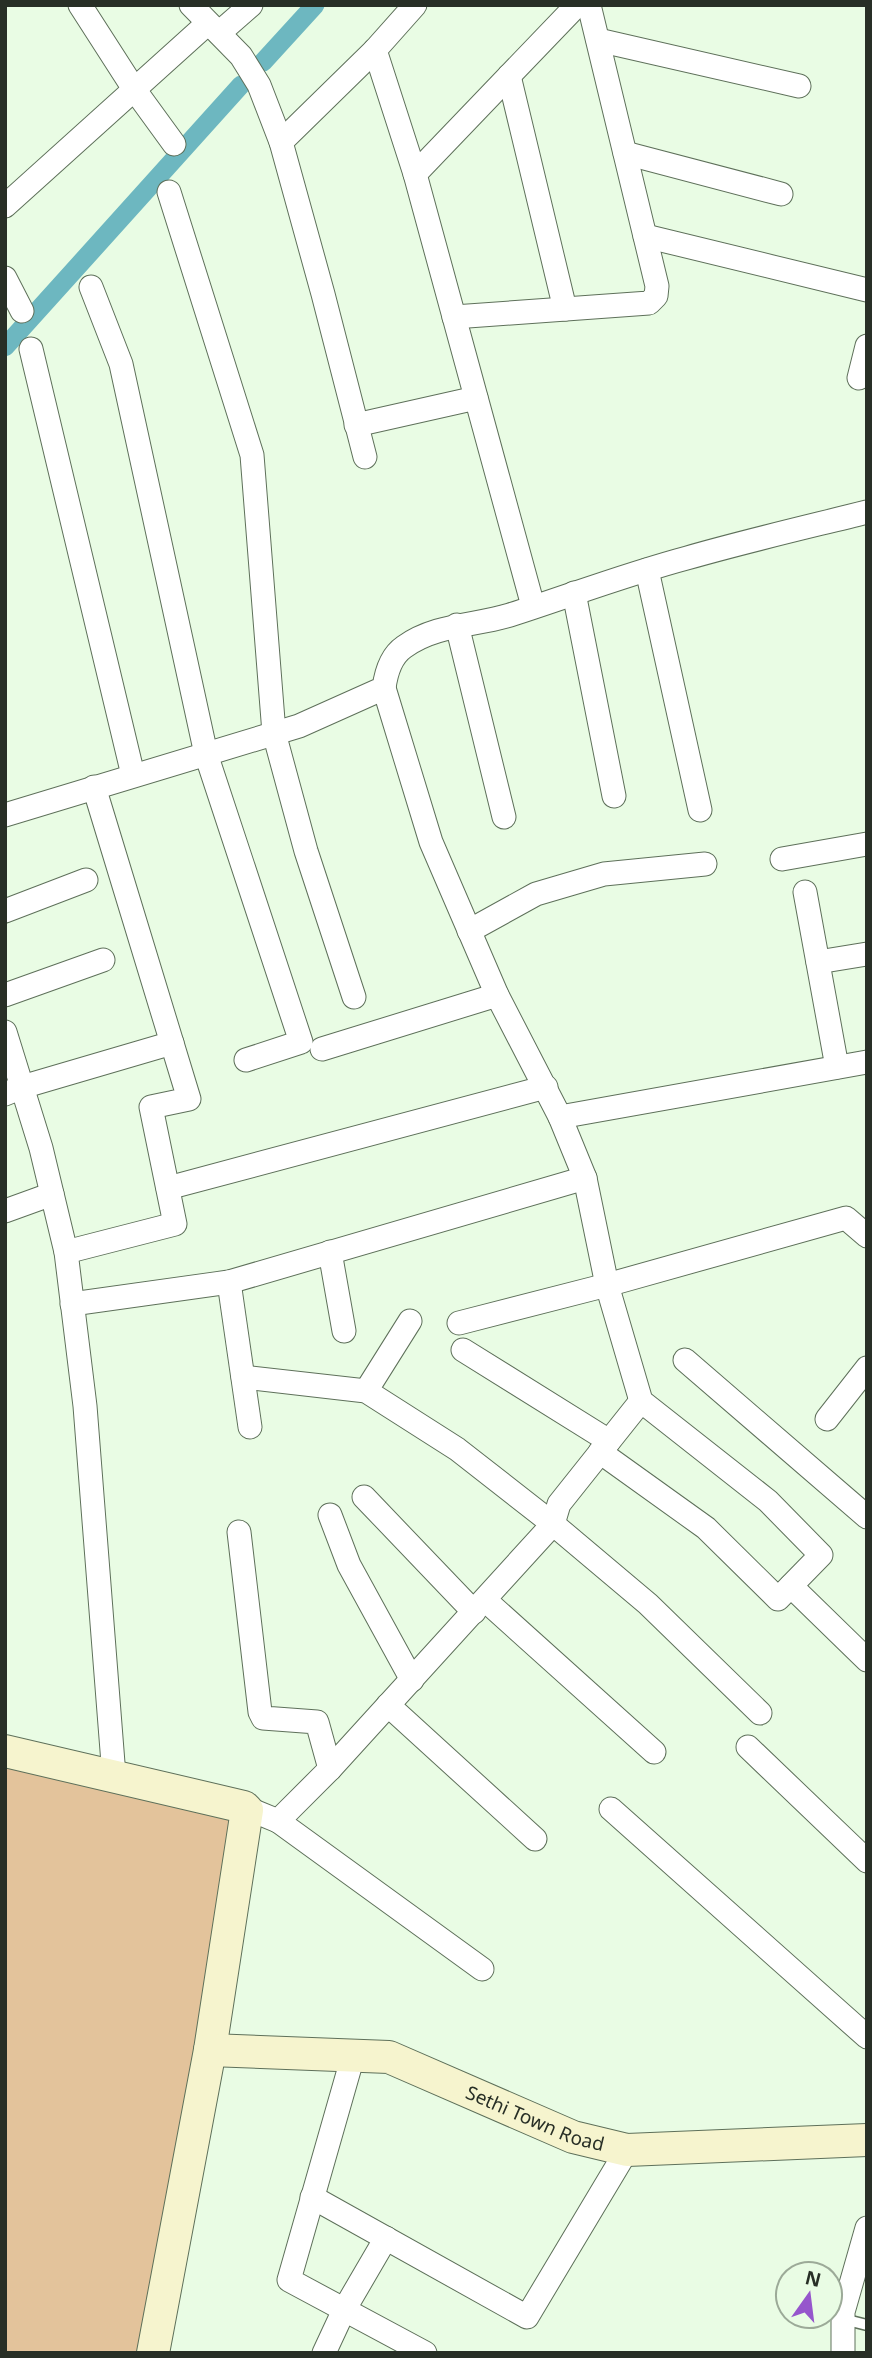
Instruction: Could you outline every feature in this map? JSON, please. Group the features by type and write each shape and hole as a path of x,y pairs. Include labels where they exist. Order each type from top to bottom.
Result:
{"street":[{"path":"80,5 134,89 174,144"},
{"path":"191,5 241,56 259,85 281,142 365,457"},
{"path":"5,206 134,89 213,28 251,5"},
{"path":"281,142 375,50 415,5"},
{"path":"415,174 577,5"},
{"path":"454,317 649,303 656,296 657,286 589,5"},
{"path":"598,40 799,86"},
{"path":"375,50 415,174 533,606"},
{"path":"509,76 565,309"},
{"path":"625,153 781,194"},
{"path":"169,192 252,455 274,733 306,851 354,997"},
{"path":"645,236 867,290"},
{"path":"5,278 22,311"},
{"path":"91,287 121,364 205,754 301,1042 246,1060"},
{"path":"859,378 867,346"},
{"path":"31,349 132,775"},
{"path":"356,425 476,398"},
{"path":"463,1350 605,1447 706,1528 778,1599 821,1555 768,1501 641,1401 607,1285 585,1178 561,1117 497,995 431,842 384,688 386,671 402,648 425,635 457,625 509,615 647,570 867,512"},
{"path":"647,570 700,810"},
{"path":"574,593 614,796"},
{"path":"457,625 504,817"},
{"path":"5,815 299,726 384,688"},
{"path":"66,1252 175,1224 151,1107 189,1099 94,787"},
{"path":"782,859 867,844"},
{"path":"469,931 536,894 592,877 705,864"},
{"path":"5,911 86,880"},
{"path":"805,892 837,1067"},
{"path":"818,962 867,954"},
{"path":"5,995 103,960"},
{"path":"322,1049 497,995"},
{"path":"5,1032 14,1091 41,1148 66,1252 85,1406 114,1776"},
{"path":"14,1091 172,1043"},
{"path":"561,1117 867,1062"},
{"path":"168,1188 546,1087"},
{"path":"72,1304 229,1282 585,1178"},
{"path":"5,1211 52,1194"},
{"path":"459,1323 846,1219 867,1236"},
{"path":"330,1252 344,1331"},
{"path":"229,1282 250,1427"},
{"path":"366,1391 410,1321"},
{"path":"685,1360 867,1517"},
{"path":"827,1419 867,1368"},
{"path":"243,1377 366,1391 457,1449 553,1524 648,1604 760,1713"},
{"path":"278,1821 330,1769 553,1524 559,1504 641,1401"},
{"path":"364,1497 479,1606 654,1752"},
{"path":"330,1515 349,1565 412,1680"},
{"path":"239,1532 260,1712 263,1718 317,1722 330,1769"},
{"path":"791,1586 867,1660"},
{"path":"388,1705 535,1839"},
{"path":"748,1747 867,1861"},
{"path":"5,1751 244,1807 278,1821 482,1969"},
{"path":"153,2353 210,2050 247,1813 244,1807"},
{"path":"611,1809 867,2037"},
{"name":"Sethi Town Road","path":"210,2050 389,2057 573,2137 627,2150 867,2140"},
{"path":"353,2056 289,2280 425,2353"},
{"path":"313,2197 527,2317 627,2150"},
{"path":"844,2308 867,2228"},
{"path":"324,2353 344,2310 386,2238"},
{"path":"843,2330 843,2353"}],"lane":[{"path":"844,2319 867,2325"}],"shaded area":[{"path":"5,1755 244,1807 162,2353 5,2353"}],"waterway":[{"path":"263,62 315,5"},
{"path":"5,347 241,85"}]}
